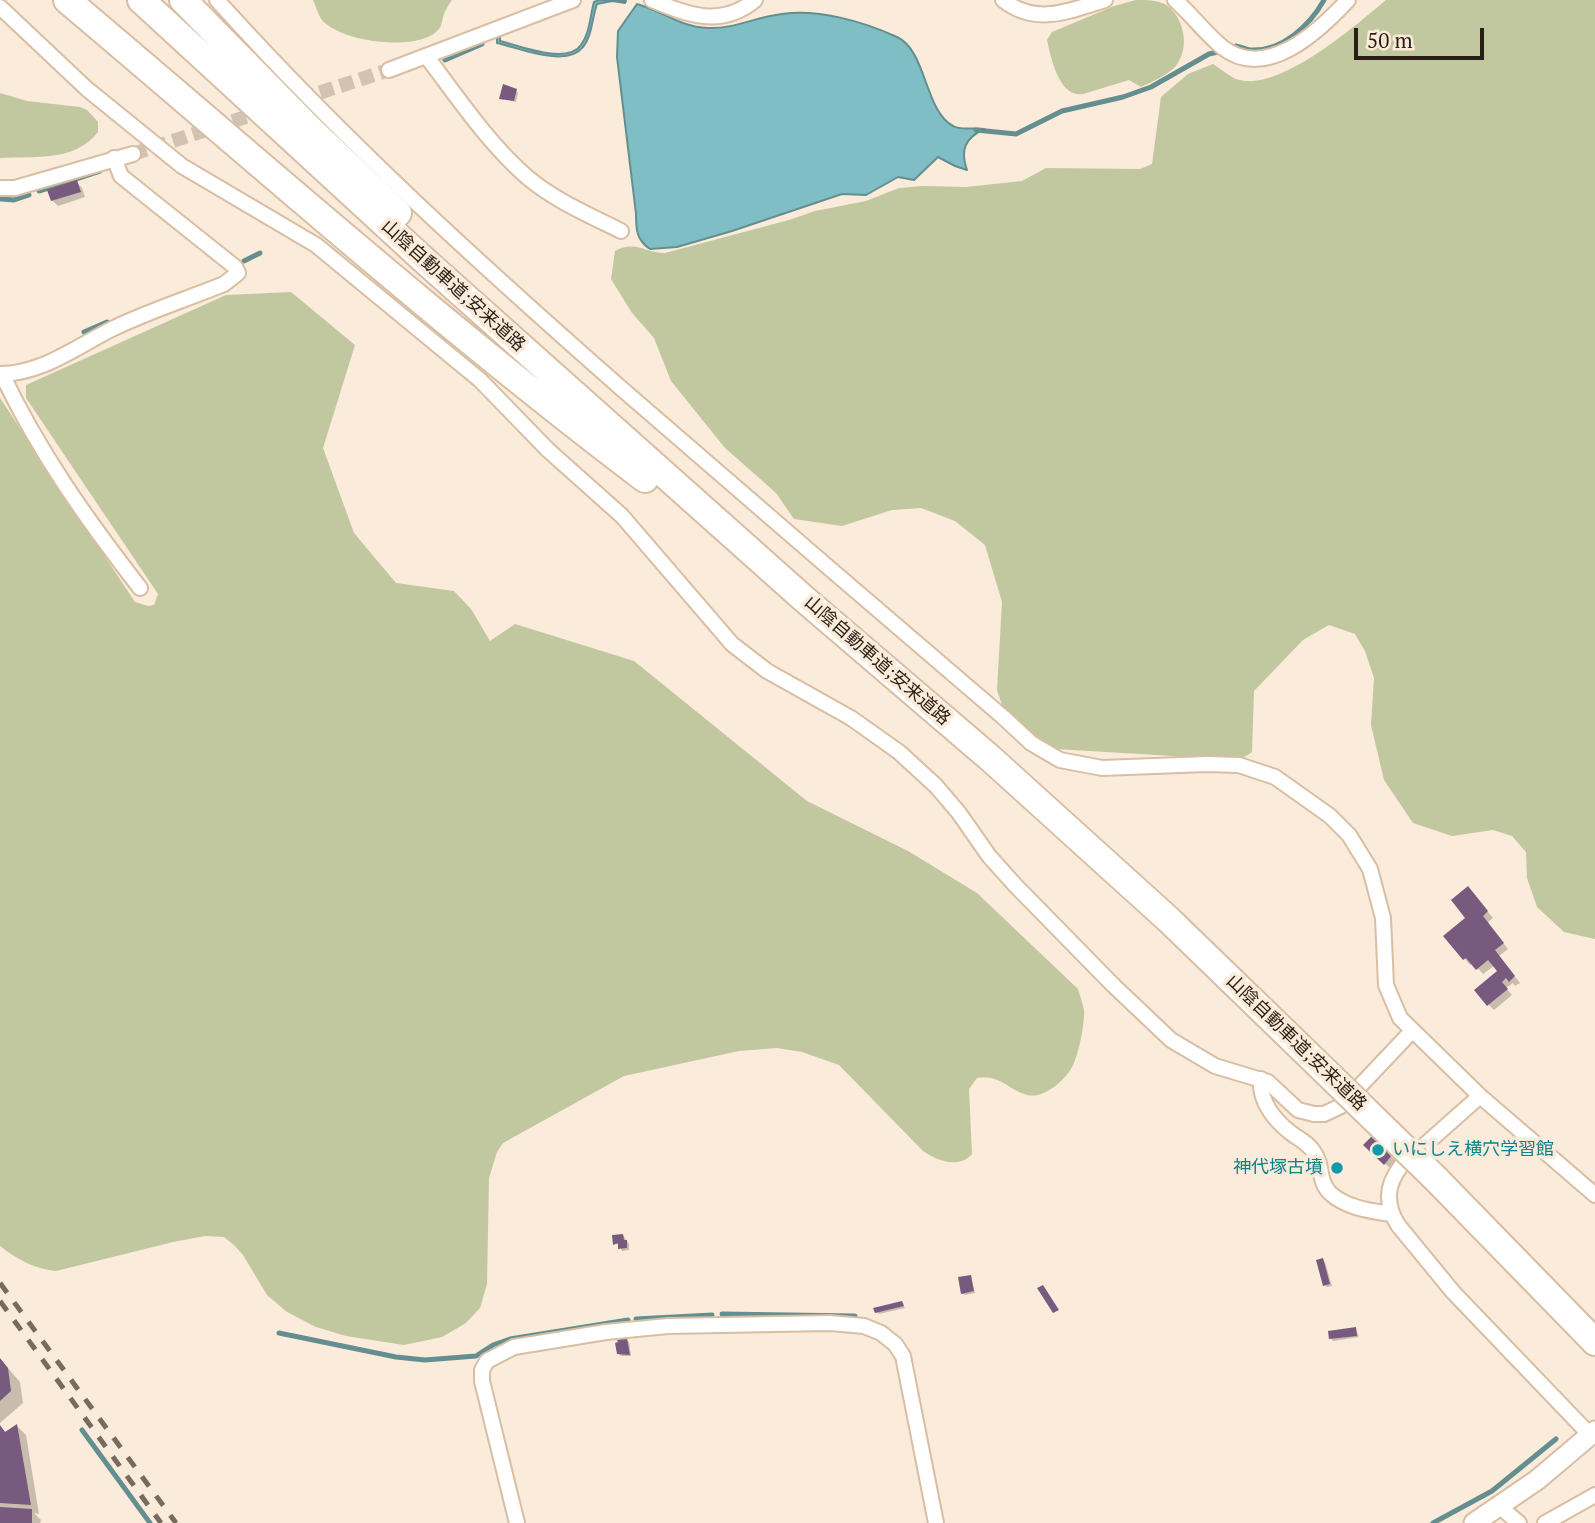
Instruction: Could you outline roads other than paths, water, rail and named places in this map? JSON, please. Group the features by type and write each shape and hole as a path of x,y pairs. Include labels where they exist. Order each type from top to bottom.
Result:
{"highway":[{"path":"67,0 487,355 601,446 803,598"},
{"name":"山陰自動車道;安来道路","path":"141,0 415,252 803,598 990,758 1149,902 1436,1179 1595,1342"},
{"path":"183,0 312,131 626,431 673,482"}],"main road":[{"path":"1474,1523 1537,1480 1592,1433"}],"street":[{"path":"217,0 276,66 357,147 504,285 1031,743 1060,760 1102,768 1239,765 1275,777 1330,816 1349,835 1370,869 1382,918 1386,985 1400,1018 1480,1096 1595,1195"},
{"path":"390,70 573,0"},
{"path":"652,0 689,14 707,17 742,10 755,0"},
{"path":"1003,0 1018,11 1037,16 1064,12 1105,0"},
{"path":"1175,0 1222,46 1234,54 1255,59 1273,58 1305,39 1325,24 1348,0"},
{"path":"0,7 87,89 181,166 316,245 480,380 548,450 622,516 732,644 767,671 851,718 899,752 936,786 989,856 1015,885 1171,1040 1215,1066 1261,1079 1274,1087 1298,1110 1324,1114 1340,1106 1412,1031"},
{"path":"427,57 500,151 529,179 573,207 621,231"},
{"path":"0,188 15,188 133,154"},
{"path":"114,158 121,176 234,267 238,274 224,284 116,327 48,363 23,372 1,374 52,464 104,542 140,588"},
{"path":"1261,1079 1260,1088 1269,1110 1285,1128 1308,1144 1314,1152 1318,1159 1320,1178 1331,1194 1352,1206 1391,1214"},
{"path":"1480,1096 1394,1175 1388,1199 1391,1214 1453,1292 1592,1433"},
{"path":"517,1523 482,1381 482,1370 487,1361 498,1353 524,1345 620,1330 668,1326 830,1323 864,1326 881,1333 895,1344 903,1356 936,1523"},
{"path":"1545,1523 1595,1495"},
{"path":"1500,1507 1519,1523"}],"water":[{"path":"626,1 597,4 588,38 576,53 566,56 542,55 497,43 497,37 500,37 500,41 531,50 554,54 574,51 584,40 594,2"},
{"path":"637,4 698,27 718,28 782,14 811,13 855,21 897,37 907,44 914,55 943,118 956,127 984,129 972,136 966,145 964,156 967,170 938,157 914,180 898,177 866,195 842,194 677,247 650,249 639,238 637,229 617,57 618,31"}],"waterway":[{"path":"1236,46 1250,50 1273,47 1284,42 1311,19 1324,0"},
{"path":"445,60 482,44"},
{"path":"976,130 1016,134 1062,111 1123,97 1151,87 1209,54 1218,52"},
{"path":"39,191 100,171"},
{"path":"1,199 14,200 29,195"},
{"path":"244,261 260,253"},
{"path":"84,332 107,322"},
{"path":"722,1314 855,1316"},
{"path":"636,1319 712,1315"},
{"path":"279,1333 396,1357 425,1360 476,1356 493,1345 510,1339 628,1320"},
{"path":"82,1430 150,1523"},
{"path":"1433,1523 1492,1491 1556,1439"}],"tunnel":[{"path":"300,99 389,70"},
{"path":"133,154 264,111"}],"railway":[{"path":"0,1283 176,1523"},
{"path":"0,1301 161,1523"}],"place":[{"name":"いにしえ横穴学習館","path":"1378,1150"},
{"name":"神代塚古墳","path":"1337,1168"}]}
